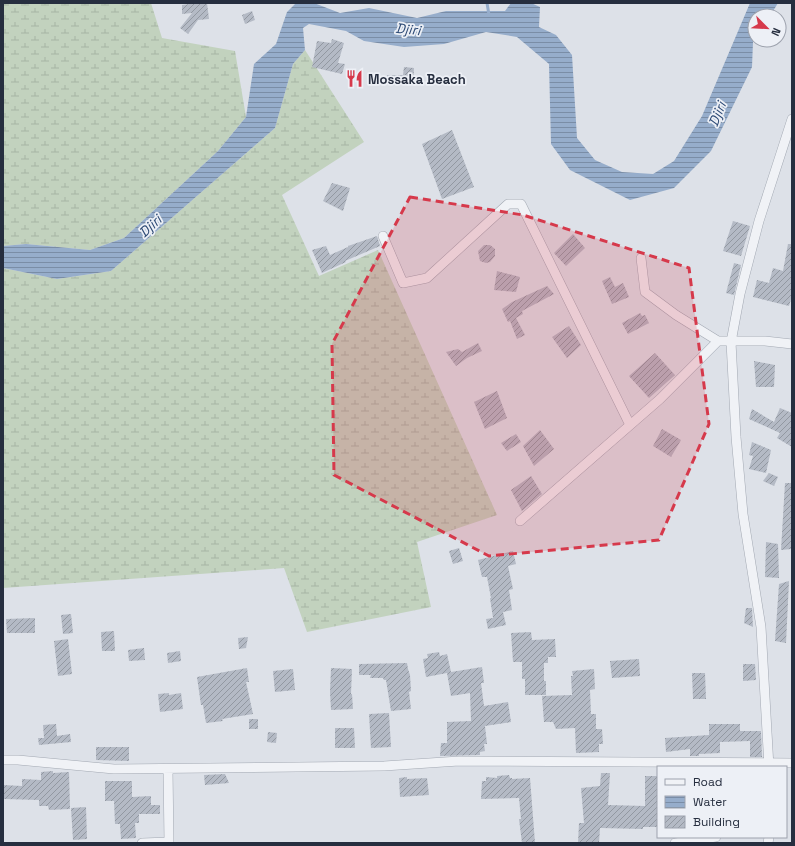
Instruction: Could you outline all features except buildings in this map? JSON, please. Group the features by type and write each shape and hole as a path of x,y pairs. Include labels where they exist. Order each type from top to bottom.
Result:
{"street":[{"path":"769,765 761,627 743,514 736,437 731,342 740,294 759,221 792,119"},
{"path":"383,236 403,283 427,278 508,204 521,204 630,425"},
{"path":"640,258 645,292 676,315 718,341 765,341 792,344"},
{"path":"520,521 660,399 718,341"},
{"path":"3,760 18,760 114,769 384,766 459,760 769,765 792,763"},
{"path":"142,843 169,843 168,769"},
{"path":"675,843 709,838"}],"highlighted area":[{"path":"410,197 523,215 689,268 709,424 659,540 489,556 334,475 332,344"}],"green space":[{"path":"3,3 151,3 162,38 235,51 246,117 218,151 124,238 90,250 26,244 3,246"},
{"path":"305,50 364,142 282,195 319,276 378,250 497,515 417,542 431,607 307,632 284,568 3,588 3,268 57,279 111,271 275,128 293,64"}],"water":[{"name":"Djiri","path":"296,3 314,3 340,13 369,8 417,18 446,11 505,11 511,3 531,3 540,7 539,27 556,35 572,55 577,138 595,160 622,172 653,174 674,161 702,116 747,10 747,48 753,48 752,67 711,151 674,188 630,200 570,170 551,144 549,64 517,37 486,32 444,44 404,47 364,41 346,31 309,24 303,28 305,50 293,64 275,128 111,271 57,279 3,268 3,246 26,244 90,250 124,238 218,151 246,117 254,64 276,44 287,12"},
{"path":"750,3 778,3 775,8 748,8"}],"waterway":[{"path":"487,3 489,15"}],"place":[{"name":"Mossaka Beach","path":"355,79"}]}
